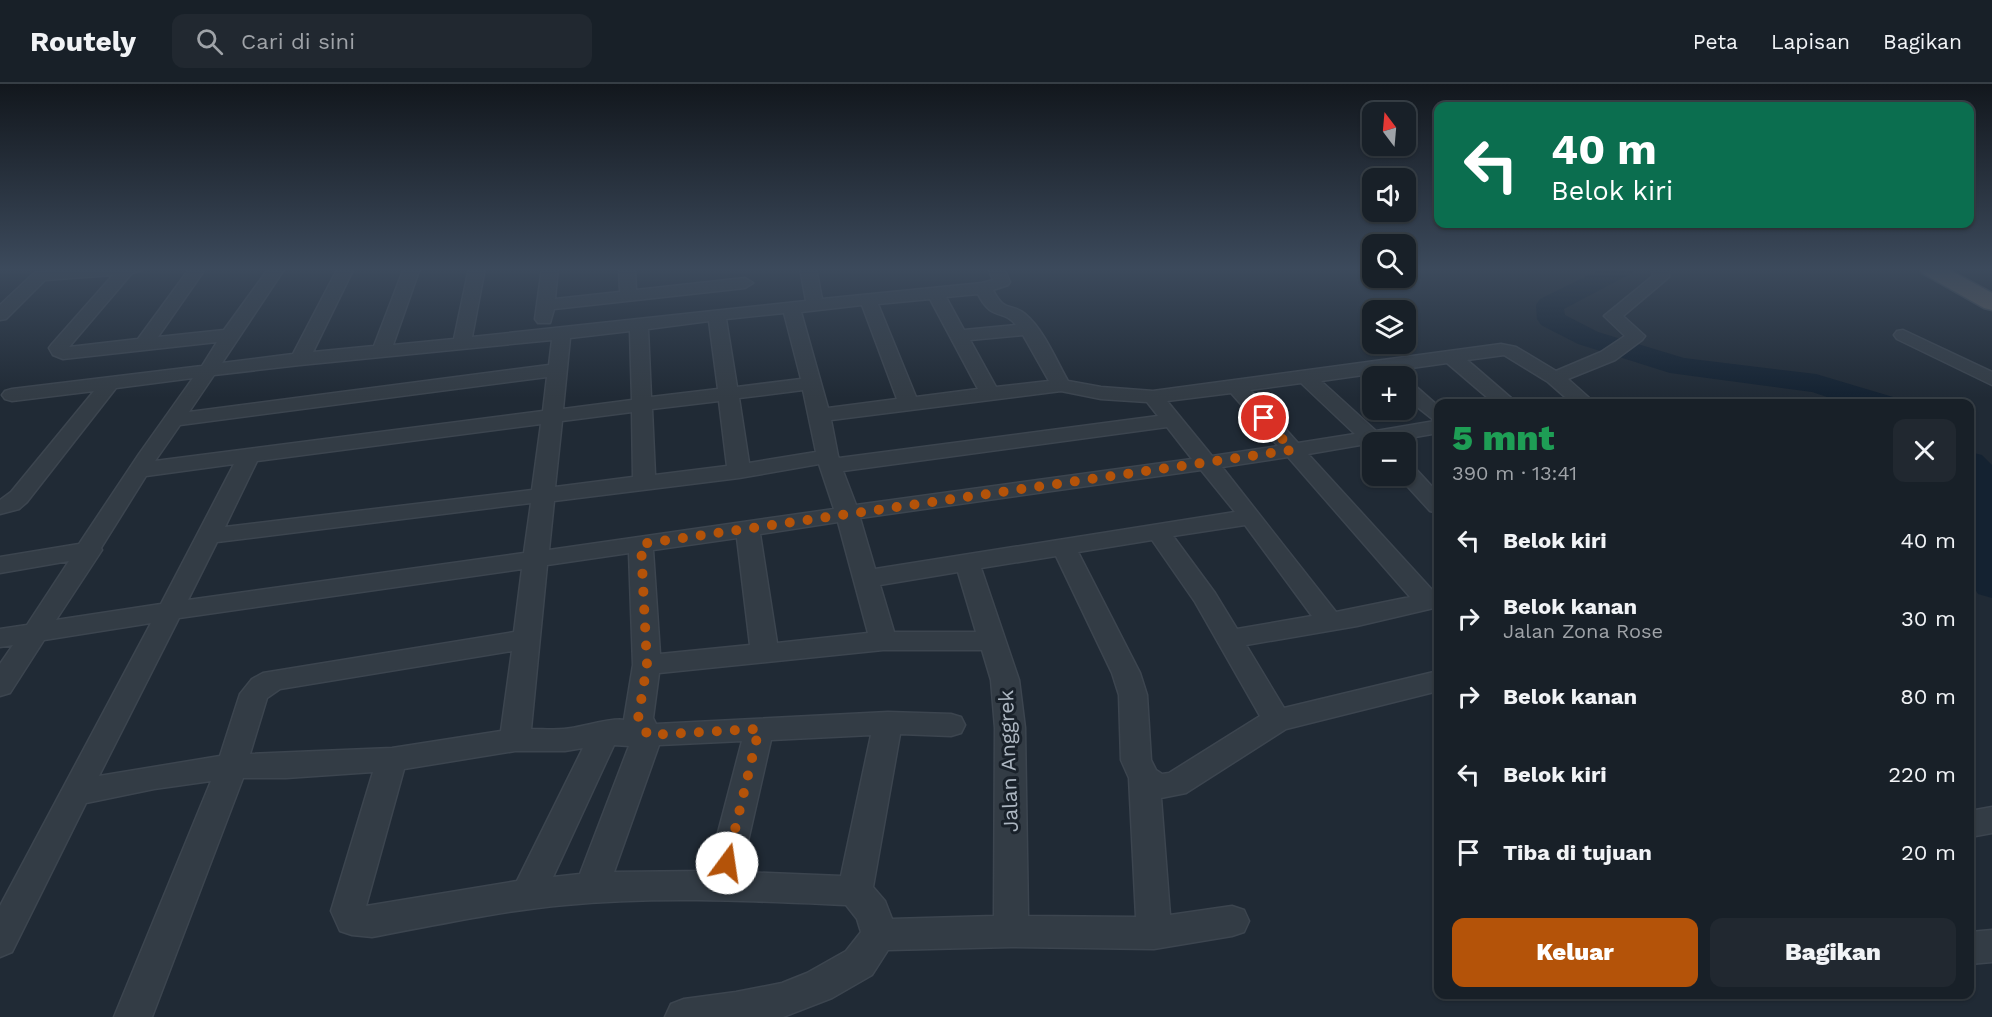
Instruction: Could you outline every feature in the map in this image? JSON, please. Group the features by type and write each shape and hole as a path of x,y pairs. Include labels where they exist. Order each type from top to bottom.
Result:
{"street":[{"path":"92,312 58,348 63,353 230,335"},
{"path":"144,344 167,312"},
{"path":"0,686 90,550 139,470 210,370 246,312"},
{"path":"300,359 324,312"},
{"path":"382,350 396,312"},
{"path":"462,344 468,312"},
{"path":"543,336 544,312"},
{"path":"4,400 110,383 300,359 543,336 752,312"},
{"path":"792,312 820,415 829,461 847,513 883,641"},
{"path":"873,312 909,404"},
{"path":"946,312 990,393"},
{"path":"1005,312 1018,316 1029,329 1061,385"},
{"path":"1555,378 1608,356 1636,336 1613,316 1618,312"},
{"path":"717,315 739,471"},
{"path":"639,324 644,482"},
{"path":"960,336 1029,329"},
{"path":"515,740 556,370 562,334"},
{"path":"1903,335 1992,378"},
{"path":"1413,366 1501,349 1510,351 1555,378 1580,399"},
{"path":"1452,357 1502,399"},
{"path":"174,420 556,370"},
{"path":"820,415 1061,385 1101,393 1153,397 1307,378 1362,374"},
{"path":"1307,378 1364,432"},
{"path":"0,507 11,504 19,497 110,383"},
{"path":"139,470 812,383"},
{"path":"1236,386 1292,450 1433,600"},
{"path":"1153,397 1310,592 1329,621"},
{"path":"1416,397 1434,412"},
{"path":"210,536 1172,420"},
{"path":"1413,432 1434,428"},
{"path":"0,638 847,513 1362,441"},
{"path":"0,941 74,793 210,536 249,456"},
{"path":"1416,483 1434,502"},
{"path":"865,579 1250,517"},
{"path":"748,529 765,654"},
{"path":"1158,532 1206,600 1277,720"},
{"path":"592,888 643,727 647,665 641,544"},
{"path":"1064,547 1126,673 1133,695 1136,760 1144,778 1154,933"},
{"path":"0,565 90,550"},
{"name":"Jalan Anggrek","path":"967,562 1005,680 1010,728 1011,931"},
{"path":"1228,639 1433,600"},
{"path":"133,1017 232,766 254,694 262,686 273,680 528,639"},
{"path":"647,665 883,641 993,640"},
{"path":"1144,778 1159,786 1175,784 1277,720 1434,687"},
{"path":"74,793 154,777 232,766 286,766 392,759 515,740 566,740 643,727 759,729 888,723 951,725"},
{"path":"855,891 888,723"},
{"path":"722,885 759,729"},
{"path":"528,894 605,734"},
{"path":"392,759 348,911 352,920 372,922 528,894 592,888 722,885 855,891 873,912 879,935"},
{"path":"1974,823 1992,820"},
{"path":"879,935 1011,931 1154,933 1232,921"},
{"path":"684,1017 782,1000 819,986 859,963 879,935"},
{"path":"1974,947 1992,945"}],"waterway":[{"path":"1550,312 1551,319 1588,338 1681,367 1816,383 1866,399"},
{"path":"1974,467 1992,487"},
{"path":"1974,543 1992,493"},
{"path":"1974,553 1992,585"}],"route":[{"path":"727,863 759,729 648,735 638,719 647,665 641,544 903,504 1292,450 1264,418"}]}
